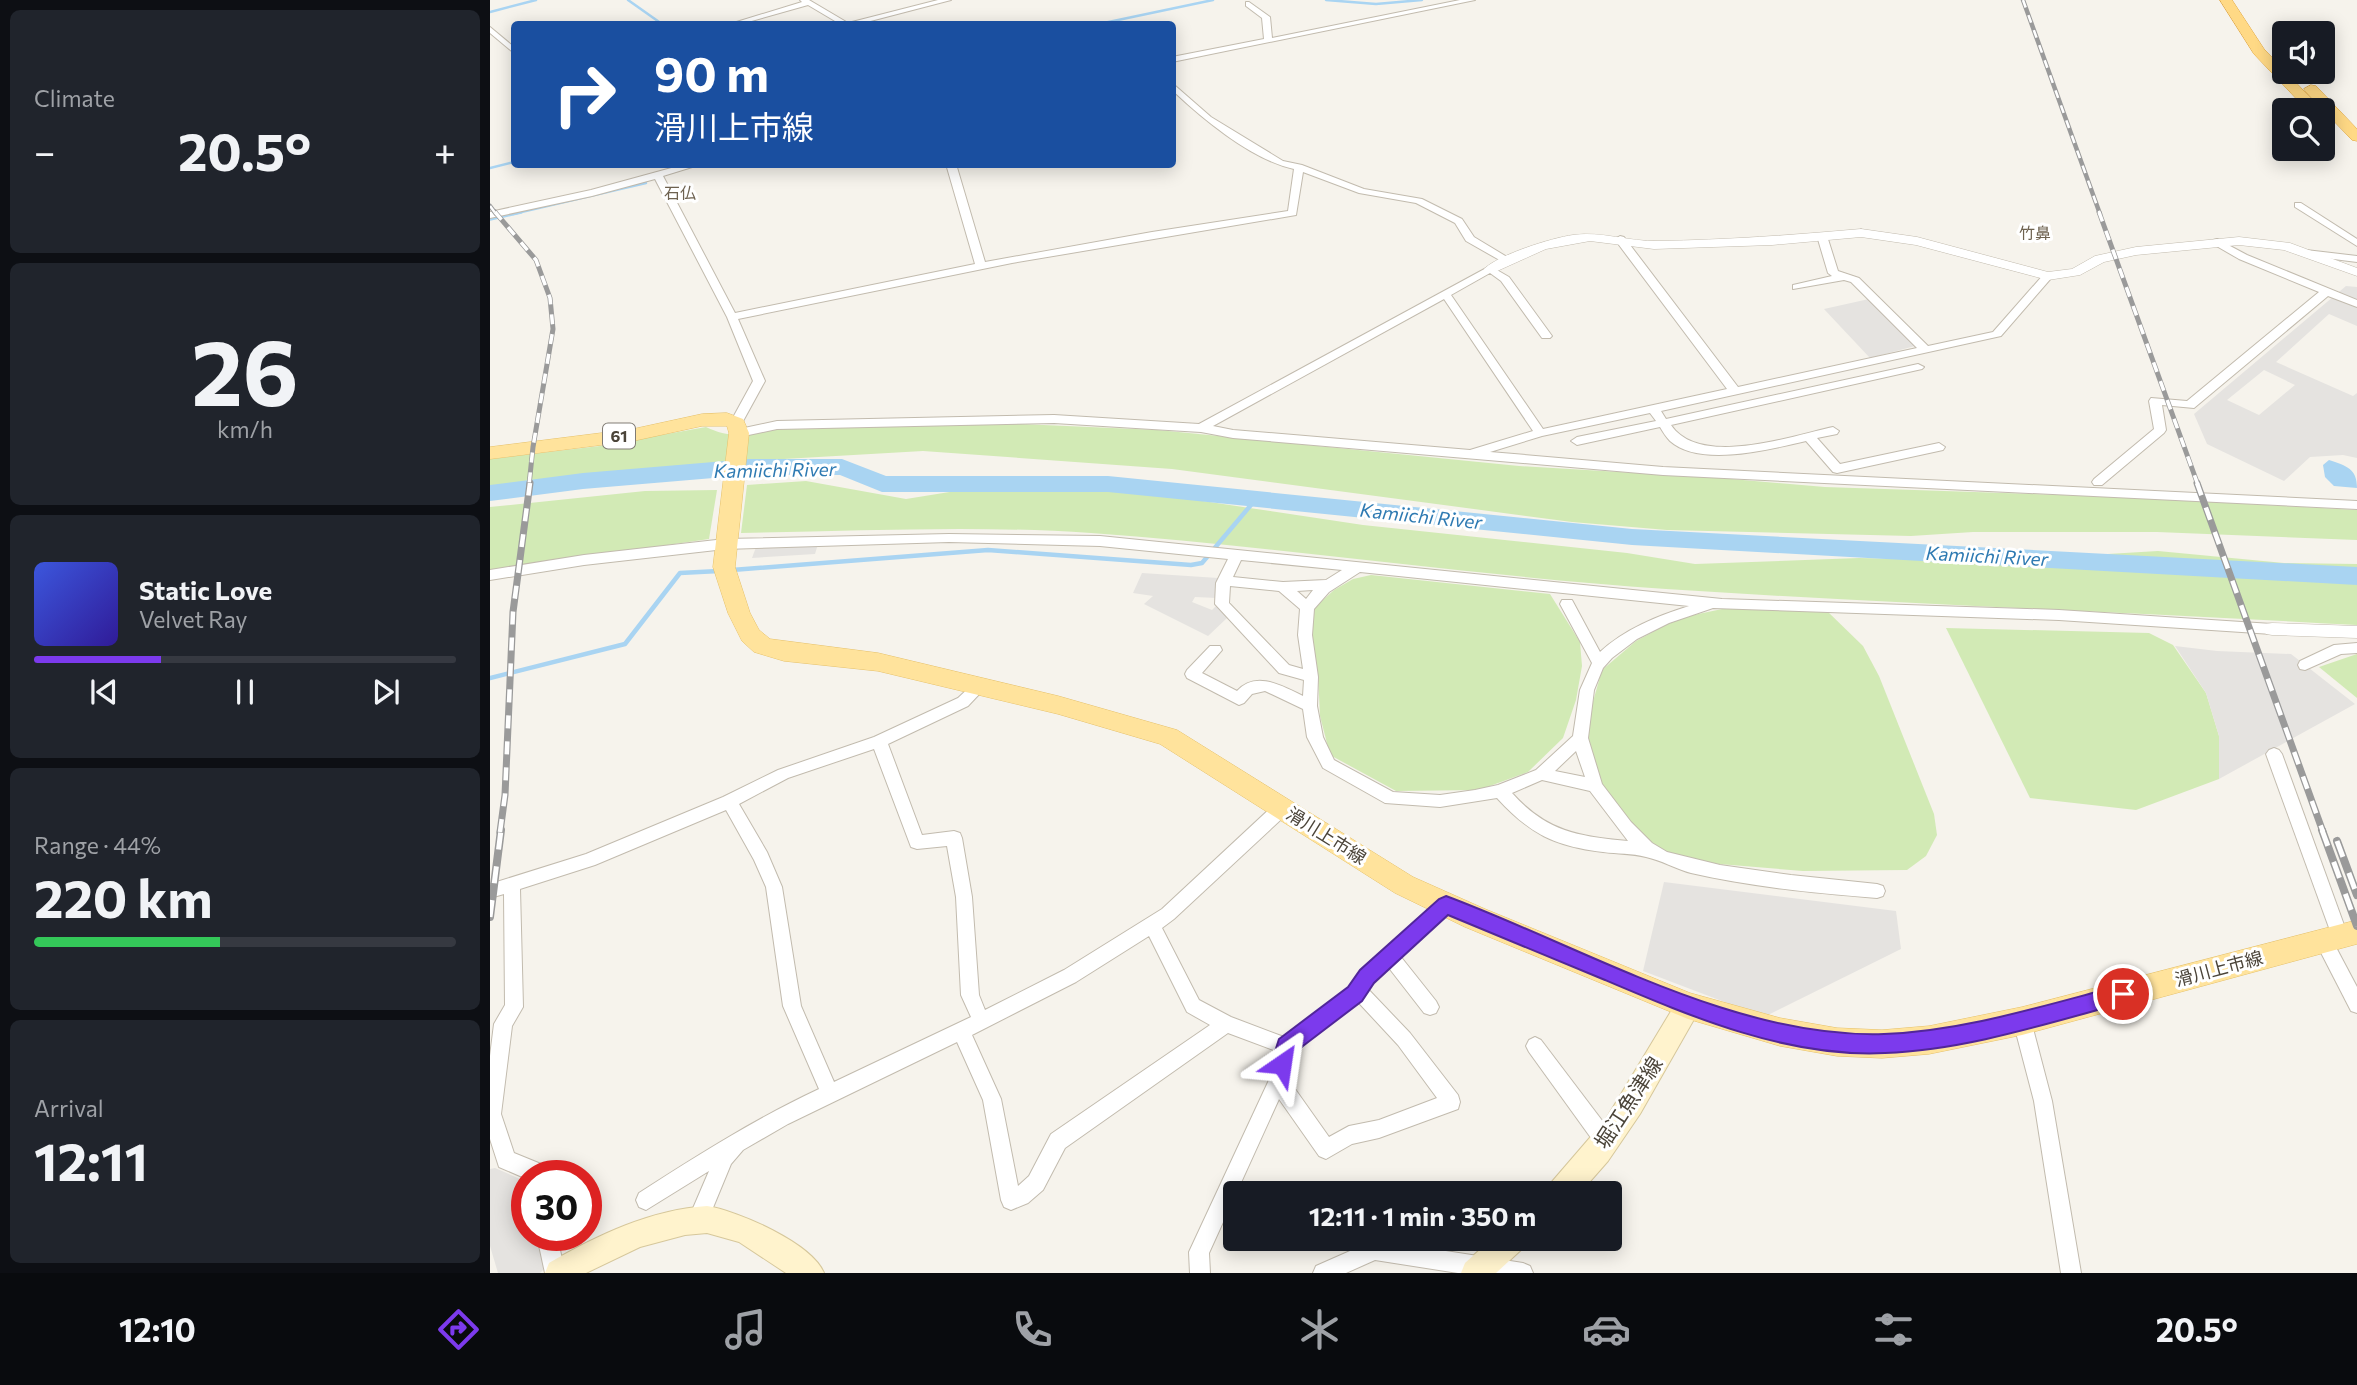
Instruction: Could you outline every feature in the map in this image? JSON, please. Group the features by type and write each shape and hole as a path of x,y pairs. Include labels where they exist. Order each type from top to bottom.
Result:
{"highway":[{"path":"2226,0 2259,51 2304,98"},
{"path":"2241,0 2272,49"},
{"path":"2306,84 2357,137"},
{"path":"2335,132 2357,155"}],"main road":[{"name":"61","path":"490,453 633,435 702,421 727,419 737,428"},
{"name":"滑川上市線","path":"737,428 725,544 727,584 750,635 762,646 784,652 878,662 1058,705 1168,737 1404,885 1688,1006 1780,1032 1837,1042 1882,1044 1929,1040 2022,1021 2341,936"},
{"name":"堀江魚津線","path":"1574,1181 1629,1112 1688,1006"},
{"path":"557,1273 603,1247 657,1228 698,1220 726,1223 759,1238 810,1273"},
{"path":"1479,1270 1499,1251"}],"street":[{"path":"864,21 947,0"},
{"path":"1422,0 1433,7"},
{"path":"1176,59 1471,0"},
{"path":"743,21 806,1 840,21"},
{"path":"1250,4 1266,17 1268,41"},
{"path":"490,29 511,48"},
{"path":"1176,89 1208,119 1280,163 1299,167 1362,191 1419,201 1459,221 1470,239 1507,260"},
{"path":"732,317 980,264 1122,238 1293,213 1299,167"},
{"path":"490,215 685,168"},
{"path":"952,168 980,264"},
{"path":"658,176 732,317 759,381 737,428 1054,419 1201,428 1233,434 1464,456 1690,473 2357,505"},
{"path":"2298,205 2357,243"},
{"path":"1201,428 1507,260 1570,239 1620,239 1654,244 1679,244 1861,233 1896,237 2049,276 2075,272 2100,259 2136,251 2256,241 2305,253 2357,272"},
{"path":"1822,236 1833,273 1855,280 1926,350"},
{"path":"1620,239 1735,391"},
{"path":"2217,243 2357,304"},
{"path":"2305,253 2357,259"},
{"path":"1490,269 1505,279 1546,337"},
{"path":"1464,456 1540,433 1997,334 2049,276"},
{"path":"1797,287 1844,277"},
{"path":"2098,482 2160,430 2155,401 2190,405 2327,291"},
{"path":"1445,293 1540,433"},
{"path":"1577,441 1918,367"},
{"path":"1654,408 1676,440 1692,447 1719,452 1833,431"},
{"path":"1808,436 1837,469 1939,447"},
{"path":"490,575 584,559 725,544 962,538 1100,541 1722,604 2059,615 2357,632"},
{"path":"1237,554 1224,581 1223,604 1255,642 1284,670 1311,677"},
{"path":"1360,566 1327,585 1310,601 1303,623 1311,677 1310,706 1315,737 1328,764 1391,798 1440,801 1500,791 1541,774 1580,738"},
{"path":"1224,581 1283,587 1327,585"},
{"path":"1283,587 1308,608"},
{"path":"1567,604 1599,663"},
{"path":"1648,850 1623,824 1595,786 1580,738 1585,696 1599,663 1621,644 1658,621 1690,610 1722,604"},
{"path":"2305,665 2339,649 2357,648"},
{"path":"1215,650 1192,674 1239,699 1247,690 1266,685 1310,706"},
{"path":"490,891 589,860 729,802 783,774 879,741 963,702 978,688"},
{"path":"879,741 917,842 954,838 964,897 970,995 981,1021"},
{"path":"2274,754 2341,936 2357,1005"},
{"path":"1541,774 1595,786"},
{"path":"1500,791 1526,819 1547,832 1573,841 1648,850 1688,866 1877,891"},
{"path":"729,802 774,887 792,1006 830,1094"},
{"path":"646,1200 736,1143 1070,976 1152,926 1282,808"},
{"path":"511,1162 506,1160 492,1114 503,1024 514,1007 512,883"},
{"path":"1200,1273 1199,1251 1278,1081 1286,1046 1357,990 1367,976 1446,905"},
{"path":"1152,926 1193,1006 1226,1024 1286,1046"},
{"path":"1390,956 1430,1007"},
{"path":"1278,1081 1326,1149 1349,1135 1379,1129 1451,1102 1404,1039 1357,990"},
{"path":"2022,1021 2043,1101 2071,1273"},
{"path":"961,1031 992,1100 1011,1200 1021,1196 1037,1183 1058,1141 1226,1024"},
{"path":"1535,1046 1606,1142"},
{"path":"698,1220 724,1157 736,1143"},
{"path":"1323,1273 1375,1250 1479,1270 1523,1273"},
{"path":"551,1251 557,1273"}],"green space":[{"path":"1021,424 1158,430 1519,466 1825,487 2123,497 2357,510 2357,540 2157,532 1973,532 1911,536 1667,530 1572,522 1172,469 923,451 747,461 490,490 490,459 600,446 706,427 738,435 777,428 818,425"},
{"path":"1043,477 1363,525 1627,553 1695,564 1859,558 1988,561 2158,551 2284,563 2357,564 2357,625 1666,589 1091,533 960,529 741,533 747,485 806,481 906,499"},
{"path":"717,490 709,539 490,571 490,507 645,491"},
{"path":"1371,575 1550,594 1580,642 1582,666 1576,700 1563,738 1528,772 1479,790 1396,791 1330,755 1320,716 1318,675 1309,627 1312,610 1334,590 1353,579"},
{"path":"1727,608 1826,610 1863,646 1879,676 1934,814 1937,835 1926,856 1907,870 1803,871 1707,863 1667,853 1640,834 1600,781 1586,739 1602,670 1636,641 1679,618"},
{"path":"1946,628 2149,633 2173,645 2206,693 2219,736 2219,779 2136,810 2030,798"},
{"path":"2357,654 2357,698 2319,667"}],"shaded area":[{"path":"2346,286 2357,287 2357,326 2329,314 2276,362 2353,396 2357,393 2357,458 2343,455 2310,457 2284,481 2207,444 2194,414","holes":["2264,370 2295,385 2259,415 2227,400"]},
{"path":"1869,299 1915,346 1870,358 1824,309"},
{"path":"818,544 815,554 752,558 756,547"},
{"path":"1142,573 1218,578 1217,598 1195,597 1192,602 1212,610 1217,605 1227,618 1208,636 1144,604 1153,596 1133,593"},
{"path":"2175,646 2291,654 2355,704 2219,779 2219,736 2206,693"},
{"path":"1664,882 1896,911 1901,949 1764,1017 1643,971"},
{"path":"495,1168 511,1175 511,1251 543,1251 546,1267 540,1273 498,1273 490,1246 490,1169"}],"water":[{"path":"2329,460 2353,472 2357,488 2334,486 2325,477 2323,465"}],"waterway":[{"path":"490,12 536,0"},
{"path":"628,0 658,21"},
{"path":"1113,21 1213,0"},
{"path":"1326,0 1376,4 1422,0"},
{"path":"490,168 511,163"},
{"path":"513,214 646,183"},
{"path":"490,219 521,212"},
{"name":"Kamiichi River","path":"490,493 583,481 749,467 842,467 869,476 882,484 1108,484 1632,537 2357,576"},
{"path":"732,570 988,550 1191,565 1202,563 1256,499"},
{"path":"490,678 625,644 680,573 719,571"}],"railway":[{"path":"2023,0 2100,214"},
{"path":"490,206 496,214"},
{"path":"495,212 536,260 550,298 553,329 529,485"},
{"path":"2099,212 2198,485"},
{"path":"500,832 505,795 513,612 530,483"},
{"path":"2197,483 2323,832"},
{"path":"490,917 501,830"},
{"path":"2322,830 2357,926"},
{"path":"2337,841 2357,895"}],"district":[{"name":"石仏","path":"680,193"},
{"name":"竹鼻","path":"2035,233"}],"route":[{"path":"1282,1064 1286,1046 1355,994 1367,976 1446,905 1688,1006 1780,1032 1837,1042 1882,1044 1929,1040 2022,1021 2123,994"}]}
